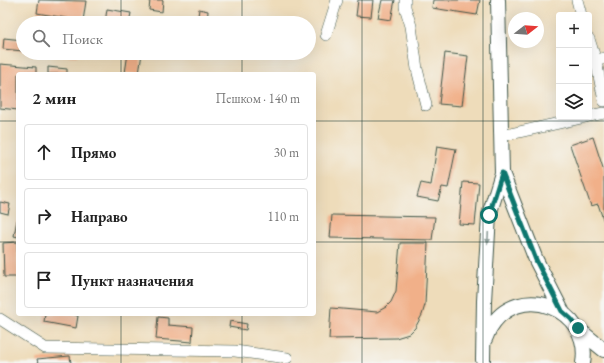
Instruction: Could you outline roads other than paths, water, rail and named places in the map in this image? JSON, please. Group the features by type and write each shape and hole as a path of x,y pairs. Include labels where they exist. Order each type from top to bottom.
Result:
{"main road":[{"path":"483,361 484,301 489,215 502,173 498,0"},
{"path":"502,173 536,260 562,311"},
{"path":"483,361 484,343 490,328 500,315 514,306 530,303 547,305 562,311 578,328 604,350"},
{"path":"578,328 584,344 583,363"}],"street":[{"path":"326,35 336,0"},
{"path":"405,0 405,7 411,26 417,69 426,105"},
{"path":"576,0 580,12"},
{"path":"592,44 600,60 604,101"},
{"path":"592,116 604,113"},
{"path":"501,136 574,120"},
{"path":"0,319 6,325 45,348 235,351 287,358"}]}
